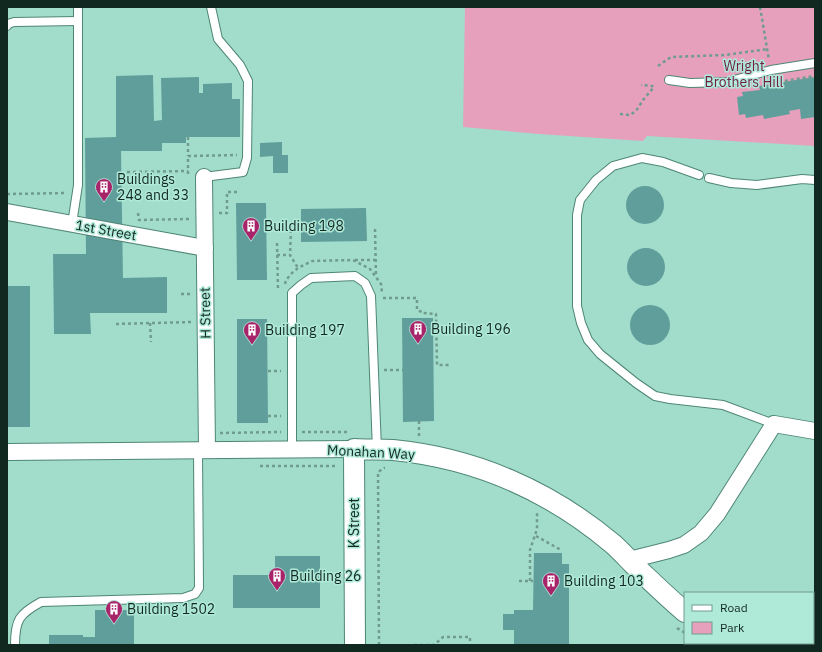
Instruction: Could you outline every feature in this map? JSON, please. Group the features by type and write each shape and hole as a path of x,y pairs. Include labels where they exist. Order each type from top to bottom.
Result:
{"street":[{"name":"H Street","path":"202,450 205,248 204,177"},
{"name":"1st Street","path":"7,212 205,248"},
{"path":"629,560 684,545 701,533 717,514 774,424 815,431"},
{"name":"Monahan Way","path":"7,452 354,449 393,450 450,460 492,472 531,489 591,526 614,544 672,601 679,618"},
{"name":"K Street","path":"354,449 355,645"}],"lane":[{"path":"72,224 78,185 78,7"},
{"path":"204,177 243,172 247,158 248,81 240,65 218,39 211,7"},
{"path":"7,26 8,24 14,22 78,21"},
{"path":"669,80 690,83 727,82 771,70 815,63"},
{"path":"698,175 663,162 642,158 613,166 596,180 580,200 577,215 577,306 581,324 588,340 600,354 655,396 723,405 774,424"},
{"path":"709,178 731,183 757,185 802,179 815,180"},
{"path":"292,450 292,293 311,278 355,276 365,283 371,296 377,450"},
{"path":"15,645 15,631 19,618 28,609 41,602 183,598 195,594 199,588 202,450"}],"path":[{"path":"760,7 773,83 815,76"},
{"path":"658,66 671,57 725,55 768,49"},
{"path":"620,114 630,115 636,111 654,87 641,86"},
{"path":"188,137 188,156"},
{"path":"126,172 188,171"},
{"path":"7,194 77,192"},
{"path":"204,214 227,213 227,192 239,192"},
{"path":"138,213 139,220 189,219"},
{"path":"375,229 376,277"},
{"path":"291,230 290,256 298,268"},
{"path":"277,243 278,290"},
{"path":"277,255 290,256"},
{"path":"353,260 370,270 376,277 381,284 383,298 417,298 417,310 422,313 436,314 437,365 449,365"},
{"path":"284,285 292,273 298,268 312,261 376,260"},
{"path":"181,294 191,294"},
{"path":"116,324 191,322"},
{"path":"150,324 151,342"},
{"path":"384,377 384,370 402,370"},
{"path":"268,371 283,371"},
{"path":"268,416 283,416"},
{"path":"418,421 419,437"},
{"path":"280,432 284,428"},
{"path":"379,645 378,472 384,468 391,468"},
{"path":"531,509 543,515"},
{"path":"519,581 532,581 530,550 536,536 537,512"},
{"path":"536,536 561,550"},
{"path":"679,618 684,630"},
{"path":"414,645 434,645 443,637 470,637 470,645"}],"green space":[{"name":"Wright Brothers Hill","path":"465,7 815,7 815,146 647,136 643,141 463,127"}],"building":[{"name":"Buildings 248 and 33","path":"153,75 154,121 162,120 161,78 199,77 199,93 203,93 203,84 232,83 232,99 240,99 240,137 186,137 186,143 162,143 162,151 121,151 123,278 167,277 167,313 90,313 91,334 54,334 53,254 86,254 85,138 116,137 116,76"},
{"path":"815,77 815,117 801,119 800,109 789,111 790,114 764,119 763,115 746,118 745,114 739,115 737,97 743,96 742,92 760,90 759,86"},
{"path":"282,142 282,155 288,155 288,173 273,173 273,156 260,157 260,143"},
{"path":"645,186 655,189 661,195 664,205 661,215 655,221 645,224 635,221 629,215 626,205 629,195 635,189"},
{"name":"Building 198","path":"236,203 266,203 267,280 237,280"},
{"path":"366,208 367,241 301,242 301,209"},
{"path":"646,248 656,251 662,257 665,267 662,277 656,283 646,286 636,283 630,277 627,267 630,257 636,251"},
{"path":"7,286 30,286 30,427 7,427"},
{"path":"654,305 661,308 667,314 670,325 669,333 661,342 654,345 646,345 639,342 631,333 630,321 633,314 642,306"},
{"name":"Building 196","path":"402,318 433,318 434,421 403,422"},
{"name":"Building 197","path":"237,319 267,319 268,423 237,423"},
{"name":"Building 103","path":"534,553 562,553 562,564 569,564 569,645 514,645 514,630 503,630 503,614 514,614 514,610 533,610"},
{"name":"Building 26","path":"275,556 320,556 320,608 233,608 233,575 275,575"},
{"name":"Building 1502","path":"95,610 134,610 134,645 49,645 49,635 83,635 83,637 95,637"}],"place":[{"name":"Buildings 248 and 33","path":"104,202"},
{"name":"Building 198","path":"251,241"},
{"name":"Building 196","path":"418,344"},
{"name":"Building 197","path":"252,345"},
{"name":"Building 26","path":"277,591"},
{"name":"Building 103","path":"551,596"},
{"name":"Building 1502","path":"114,624"}]}
